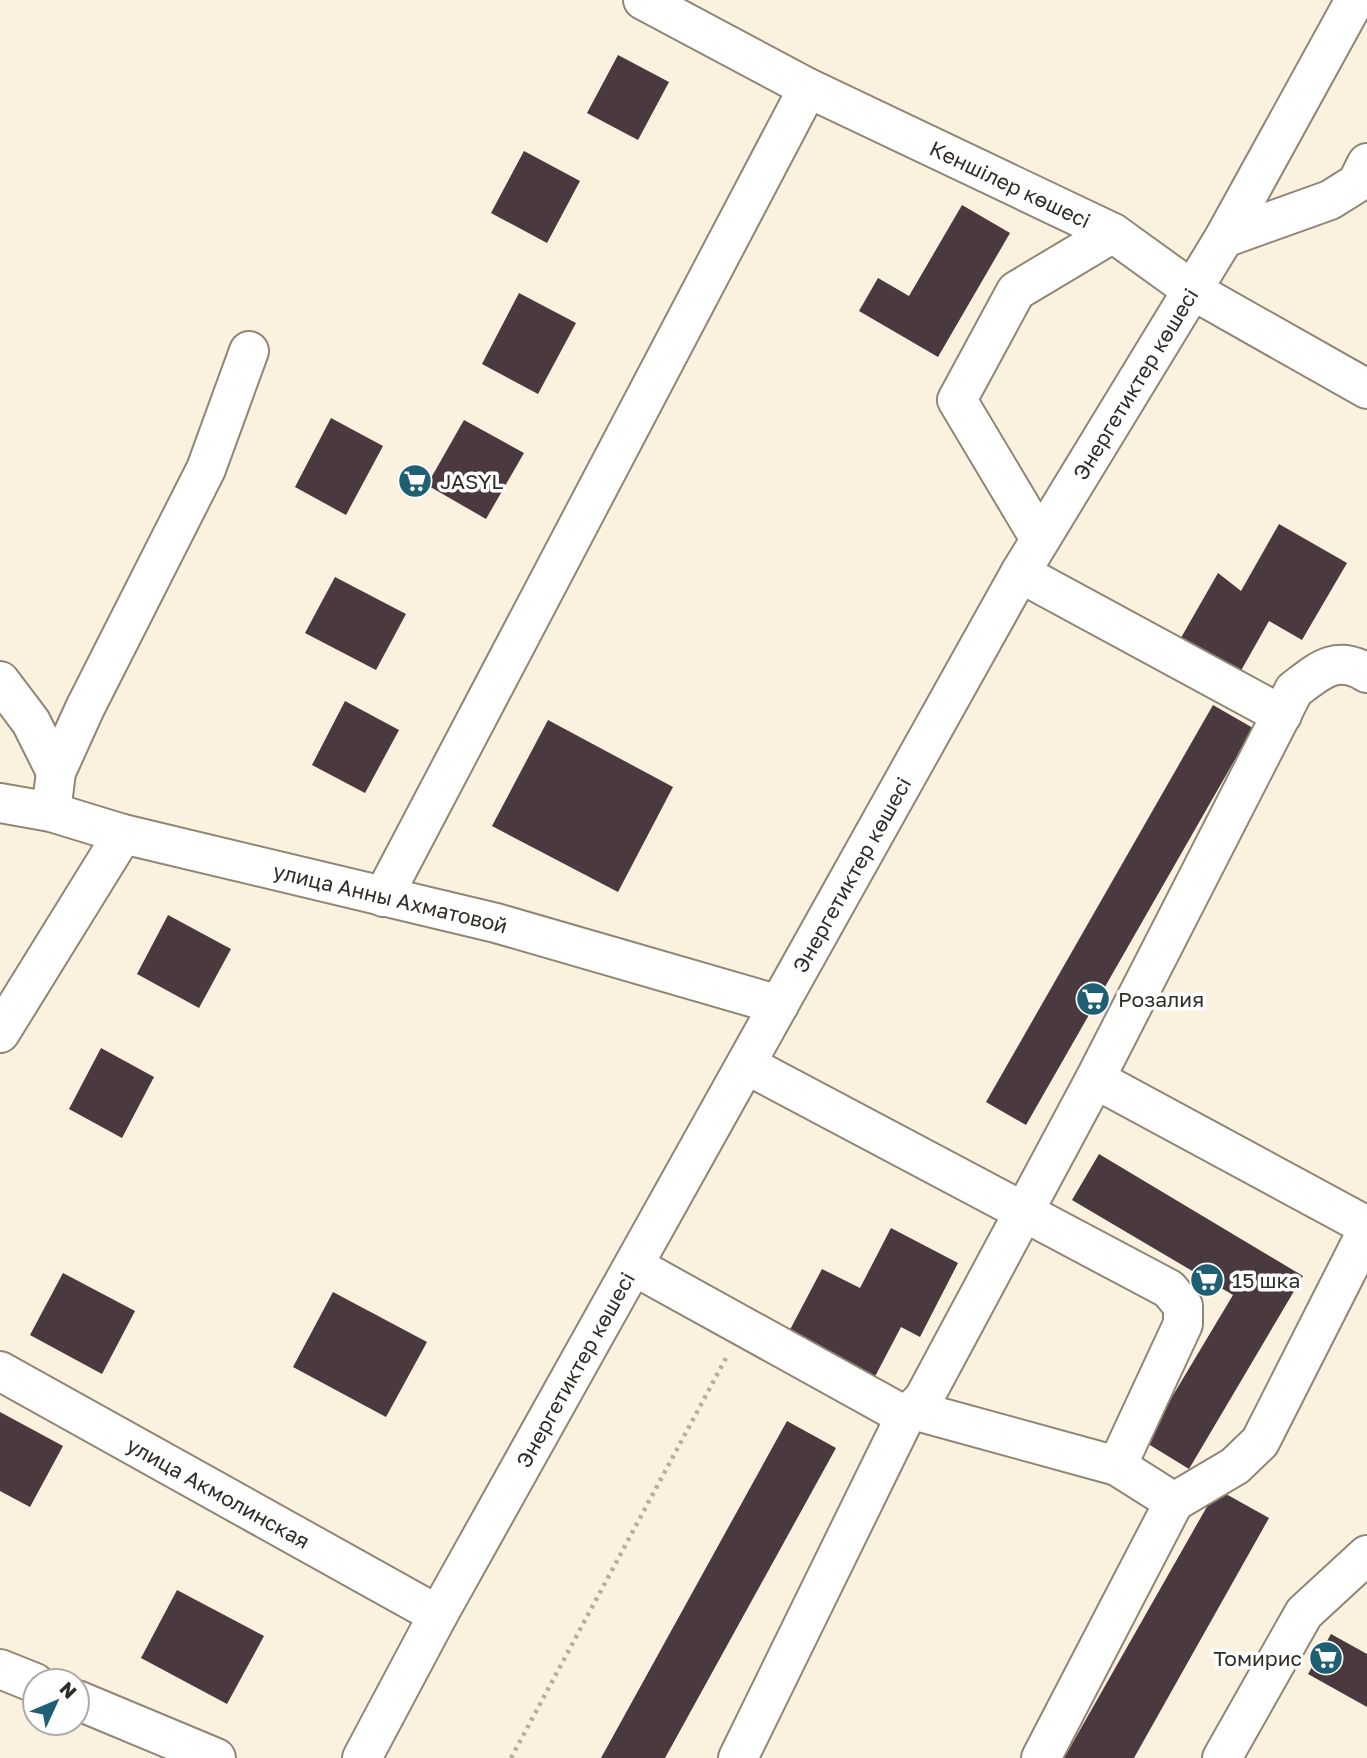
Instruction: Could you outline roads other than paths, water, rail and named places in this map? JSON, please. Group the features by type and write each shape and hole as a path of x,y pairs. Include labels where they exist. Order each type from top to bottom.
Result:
{"street":[{"name":"Кеншілер көшесі","path":"643,0 808,88 1113,233 1192,290 1367,388"},
{"name":"Энергетиктер көшесі","path":"362,1758 438,1615 1020,573 1224,238 1356,0"},
{"path":"383,897 808,88"},
{"path":"1224,238 1330,200 1357,183 1367,163"},
{"path":"1040,539 957,400 1016,291 1113,233"},
{"path":"51,813 56,772 85,708 206,470 249,351"},
{"path":"1020,573 1282,715"},
{"path":"738,1758 910,1411 924,1398 1095,1079 1294,690 1322,668 1353,664 1367,673"},
{"path":"0,681 31,722 56,772"},
{"name":"улица Анны Ахматовой","path":"0,803 51,813 123,834 496,923 779,1005"},
{"path":"0,1033 123,834"},
{"path":"747,1065 1169,1289 1183,1306 1183,1324 1117,1466"},
{"path":"1095,1079 1367,1226"},
{"path":"1041,1758 1174,1502 1235,1466 1260,1442 1367,1231"},
{"path":"634,1266 898,1412 910,1411 1117,1466 1174,1502"},
{"name":"улица Акмолинская","path":"0,1371 438,1615"},
{"path":"1222,1758 1304,1613 1358,1576"},
{"path":"0,1669 21,1677"},
{"path":"91,1706 216,1758"}],"place":[{"name":"JASYL","path":"415,481"},
{"name":"Розалия","path":"1093,999"},
{"name":"15 шка","path":"1207,1280"},
{"name":"Томирис","path":"1326,1658"}]}
